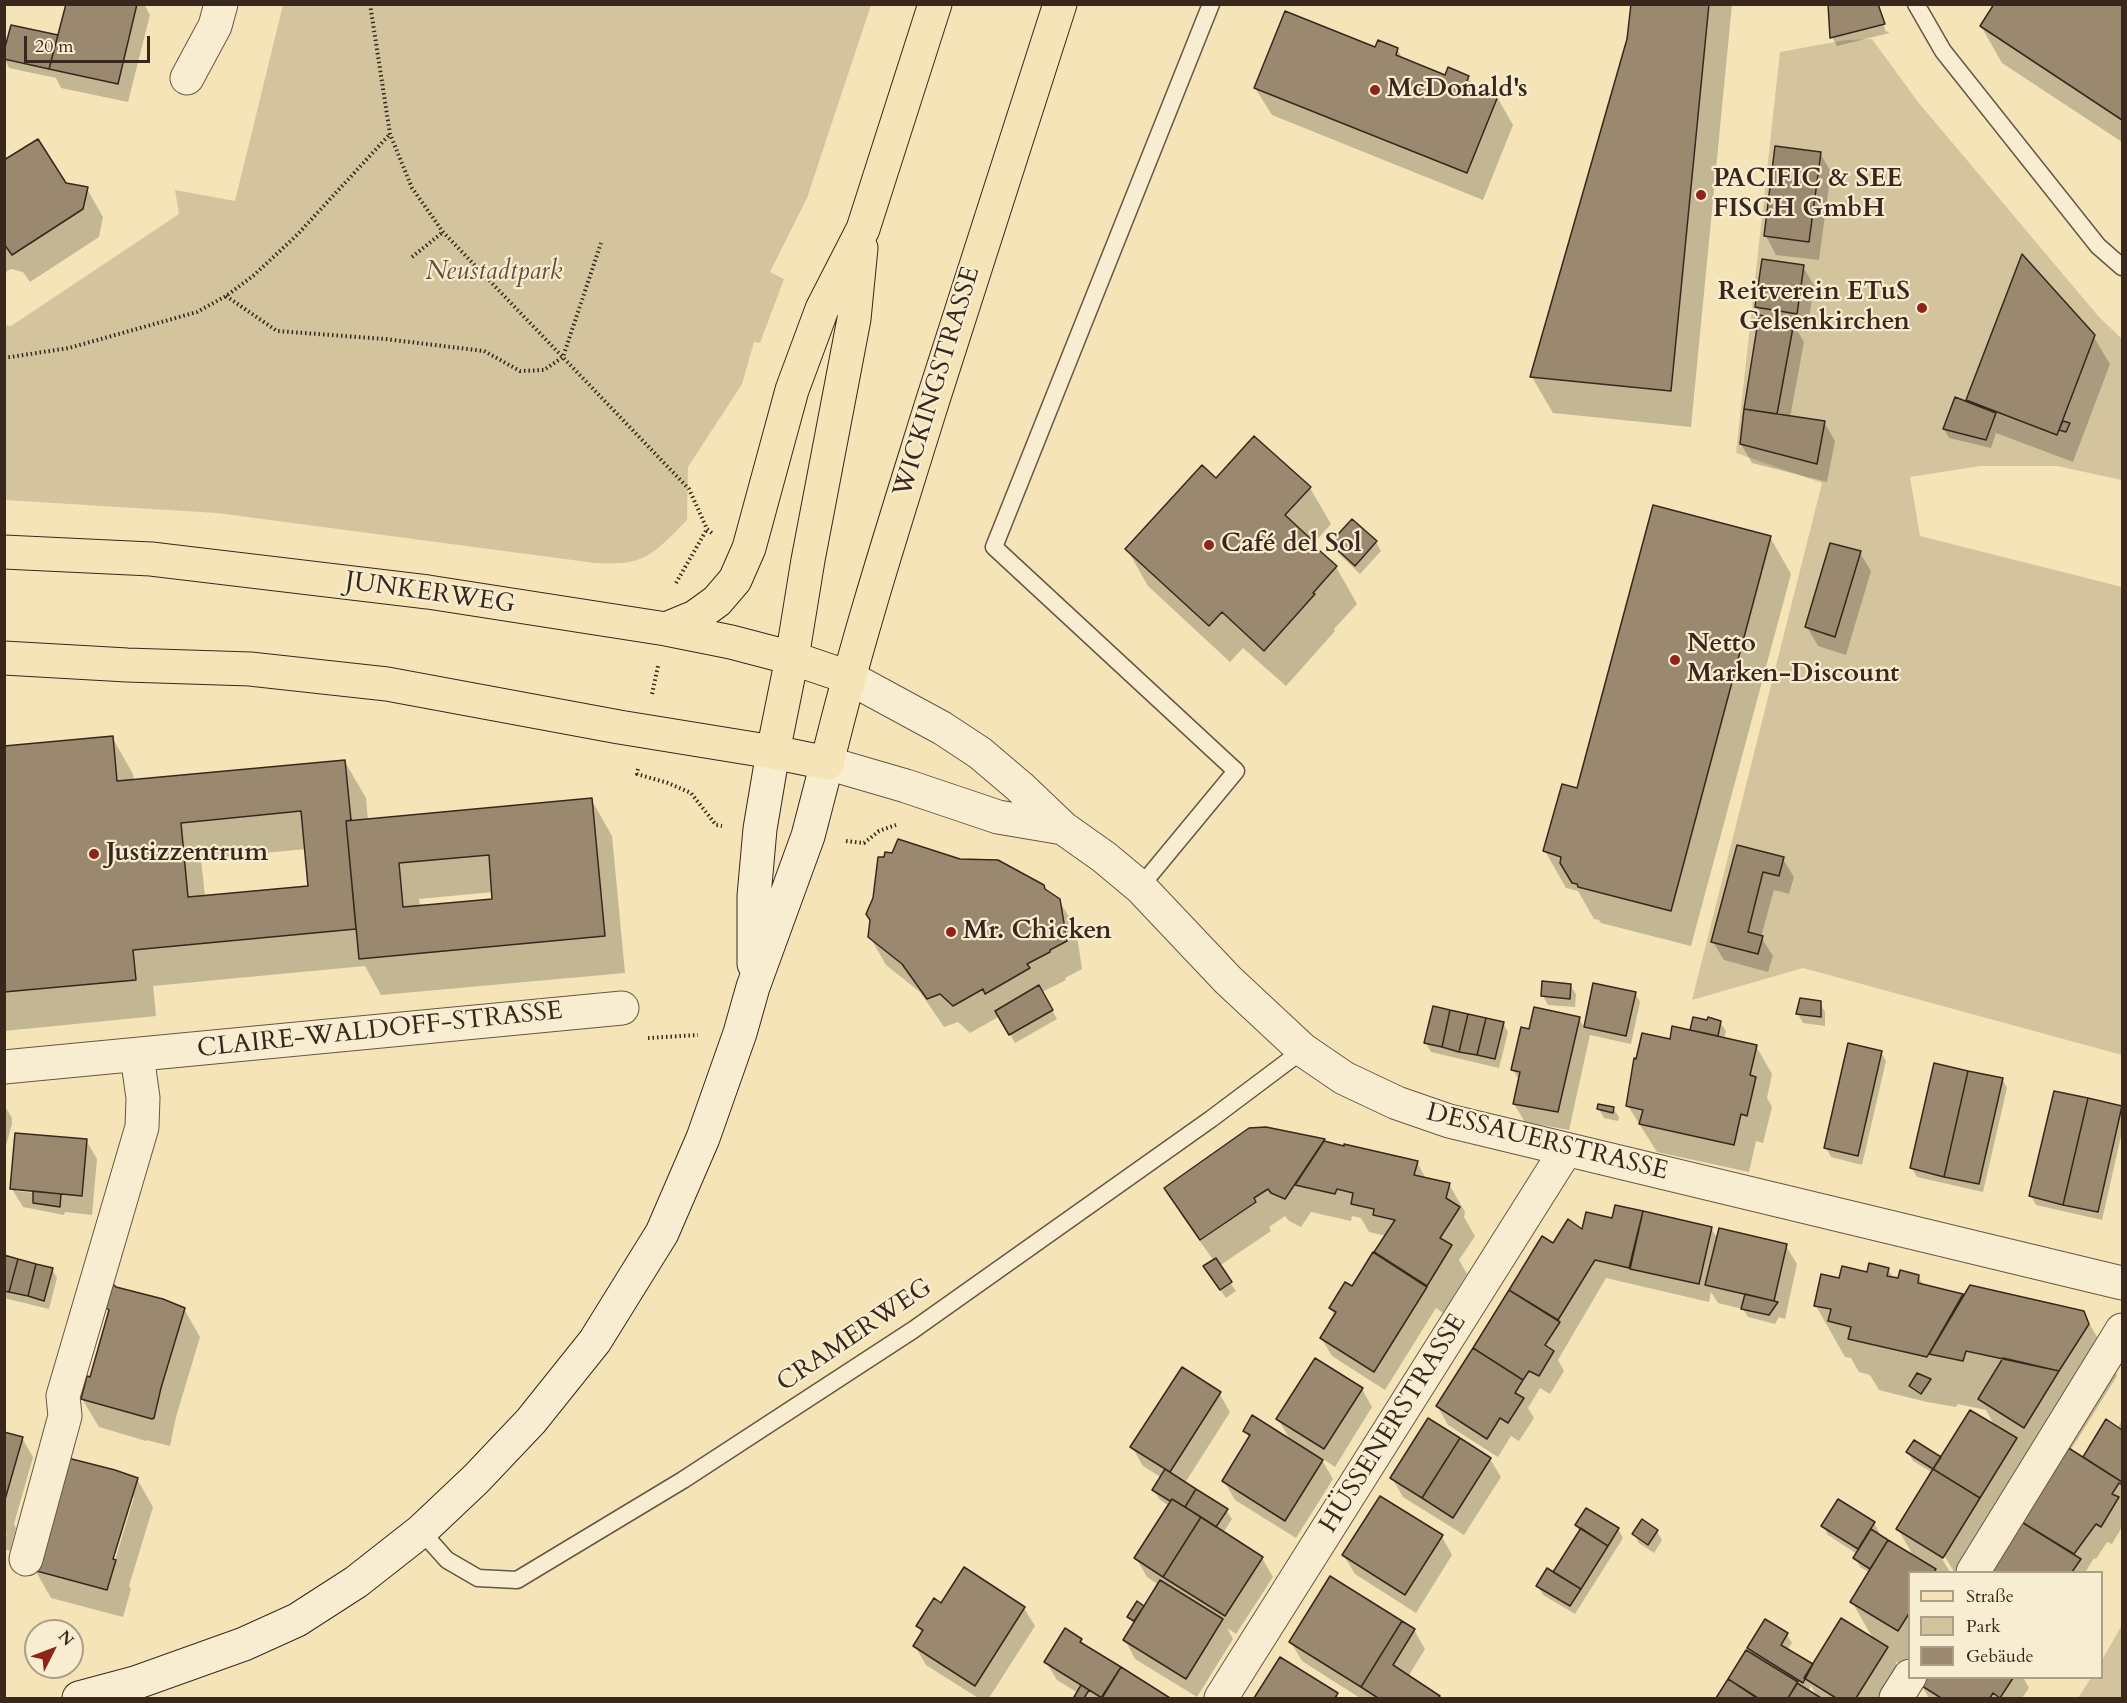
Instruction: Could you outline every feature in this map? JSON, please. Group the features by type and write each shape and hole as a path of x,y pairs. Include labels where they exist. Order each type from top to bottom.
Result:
{"main road":[{"path":"666,629 695,617 717,601 735,580 749,548 792,390 822,309 863,229 935,4"},
{"name":"WICKINGSTRASSE","path":"827,763 848,677 878,573 1060,4"},
{"path":"773,752 854,319 863,229"},
{"name":"JUNKERWEG","path":"4,552 151,559 428,592 666,629 731,642 792,658 848,677"},
{"path":"4,658 250,669 387,684 827,763"}],"street":[{"path":"187,78 215,26 221,4"},
{"name":"DESSAUERSTRASSE","path":"848,677 942,728 980,753 1063,828 1104,857 1140,887 1228,980 1303,1050 1344,1078 1397,1103 1449,1121 2122,1283"},
{"path":"753,987 754,896 759,841 773,752"},
{"path":"79,1698 135,1683 244,1644 297,1620 356,1582 421,1531 476,1479 531,1421 595,1341 662,1233 703,1138 740,1033 753,987 808,836 827,763"},
{"name":"DESSAUERSTRASSE","path":"827,763 999,817 1063,828"},
{"name":"CLAIRE-WALDOFF-STRASSE","path":"4,1067 622,1008"},
{"path":"26,1559 65,1416 63,1396 142,1127 143,1098 137,1055"},
{"name":"HÜSSENERSTRASSE","path":"1221,1698 1566,1150"},
{"path":"1974,1571 2122,1330"},
{"path":"1896,1698 1908,1679"}],"lane":[{"path":"1140,887 1236,771 994,547 1211,4"},
{"path":"1916,4 1943,51 2098,246 2122,267"},
{"name":"CRAMERWEG","path":"421,1531 447,1560 478,1578 517,1580 683,1480 913,1330 1211,1119 1303,1050"}],"path":[{"path":"370,4 390,134 412,188 443,232 689,489 707,529"},
{"path":"4,358 69,348 197,312 226,296 253,276 297,235 390,134"},
{"path":"412,256 443,232"},
{"path":"226,296 277,331 385,339 484,351 520,371 544,370 563,357 601,243"},
{"path":"622,1008 641,1038 740,1033"}],"green space":[{"name":"Neustadtpark","path":"283,5 871,5 807,198 770,272 784,279 760,343 754,342 742,384 688,467 687,520 656,550 637,560 595,563 217,513 5,500 5,325 11,326 179,214 175,190 235,201"},
{"path":"1872,39 1918,102 2099,317 2122,339 2122,480 2057,466 1980,466 1910,477 1920,536 2122,587 2122,1055 1803,968 1692,1000 1822,483 1736,453 1780,52 1846,40"},
{"path":"2122,1625 2122,1698 2078,1698 2090,1679 2103,1679 2103,1658"}],"building":[{"path":"66,4 137,4 118,84 49,69"},
{"path":"1631,4 1709,4 1671,391 1530,377 1627,39"},
{"path":"1828,4 1878,4 1885,24 1830,38"},
{"path":"1994,4 2122,4 2122,120 1980,26"},
{"path":"1285,11 1375,47 1378,40 1398,48 1396,55 1445,75 1448,67 1469,76 1466,83 1498,96 1467,173 1254,88"},
{"path":"11,25 58,35 49,69 4,59"},
{"path":"38,139 66,183 88,187 83,209 12,255 4,244 4,160"},
{"path":"1775,146 1821,152 1809,242 1764,236"},
{"path":"2022,254 2095,335 2057,435 1966,400"},
{"path":"1762,259 1804,265 1797,314 1755,307"},
{"path":"1759,315 1794,322 1777,414 1744,409"},
{"path":"1955,397 1996,413 1986,440 1943,429"},
{"path":"1744,409 1825,421 1817,464 1740,444"},
{"path":"2063,421 2070,423 2066,432 2059,430"},
{"path":"1254,436 1311,487 1285,515 1337,566 1264,651 1222,612 1209,626 1125,549 1202,465 1216,478"},
{"name":"Netto Marken-Discount","path":"1653,505 1771,536 1671,911 1578,887 1577,884 1572,883 1560,863 1561,857 1543,851 1562,784 1577,788"},
{"path":"1352,519 1377,541 1355,566 1330,543"},
{"path":"1830,543 1861,551 1835,637 1805,627"},
{"name":"Justizzentrum","path":"113,736 117,781 345,760 351,820 346,821 356,929 133,950 136,980 4,992 4,746","holes":["301,811 308,886 188,897 181,823"]},
{"path":"592,798 605,936 359,959 346,821","holes":["489,855 492,899 403,907 399,863"]},
{"path":"898,839 960,859 998,860 1044,885 1045,889 1060,899 1067,941 1027,964 1030,968 985,994 983,989 953,1006 940,994 927,999 902,964 868,937 870,920 866,914 873,898 878,857 884,857 885,852 892,853"},
{"path":"1737,845 1784,857 1779,876 1763,872 1748,932 1763,936 1758,954 1711,942"},
{"path":"1542,981 1571,984 1570,999 1541,996"},
{"path":"1593,983 1636,992 1626,1036 1584,1027"},
{"path":"1039,985 1053,1010 1009,1035 995,1011"},
{"path":"1800,998 1821,1001 1821,1017 1796,1014"},
{"path":"1433,1006 1450,1010 1442,1047 1424,1043"},
{"path":"1534,1007 1580,1017 1558,1112 1513,1104 1520,1072 1511,1070 1521,1027 1529,1029"},
{"path":"1450,1010 1468,1014 1459,1052 1442,1047"},
{"path":"1468,1014 1486,1018 1477,1055 1459,1052"},
{"path":"1693,1017 1707,1020 1708,1017 1721,1021 1718,1036 1690,1030"},
{"path":"1486,1018 1504,1022 1495,1059 1477,1055"},
{"path":"1672,1026 1757,1045 1750,1075 1756,1077 1747,1116 1741,1114 1734,1145 1639,1124 1643,1110 1626,1106 1634,1058 1636,1059 1642,1033 1670,1039"},
{"path":"1848,1043 1882,1051 1858,1156 1824,1148"},
{"path":"1934,1063 1968,1071 1944,1177 1910,1168"},
{"path":"1968,1071 2003,1078 1979,1184 1944,1177"},
{"path":"2054,1091 2088,1098 2063,1205 2029,1196"},
{"path":"2088,1098 2122,1106 2098,1212 2063,1205"},
{"path":"1598,1104 1614,1107 1613,1113 1597,1109"},
{"path":"1266,1127 1325,1139 1285,1199 1271,1193 1268,1189 1254,1198 1256,1202 1200,1240 1164,1188 1249,1128"},
{"path":"15,1133 87,1139 82,1196 10,1189"},
{"path":"1324,1141 1418,1161 1414,1175 1450,1183 1446,1198 1460,1207 1440,1238 1452,1245 1427,1286 1374,1252 1395,1220 1373,1215 1374,1209 1351,1204 1353,1193 1337,1189 1335,1194 1295,1185"},
{"path":"33,1191 61,1194 60,1207 33,1203"},
{"path":"1615,1205 1643,1211 1629,1268 1595,1260 1558,1320 1509,1290 1542,1236 1553,1243 1568,1219 1582,1229 1586,1212 1612,1218"},
{"path":"1643,1211 1712,1227 1699,1284 1630,1269"},
{"path":"1719,1228 1787,1244 1774,1301 1705,1285"},
{"path":"1373,1252 1427,1287 1374,1372 1320,1338 1336,1312 1329,1308 1345,1282 1352,1286"},
{"path":"4,1255 18,1259 9,1292 4,1291"},
{"path":"1216,1258 1232,1282 1220,1290 1203,1266"},
{"path":"18,1259 36,1264 28,1296 9,1292"},
{"path":"1869,1263 1889,1268 1887,1276 1898,1278 1900,1270 1919,1275 1918,1283 1963,1294 1927,1357 1848,1339 1851,1327 1828,1321 1831,1309 1814,1306 1821,1274 1839,1278 1842,1266 1867,1272"},
{"path":"36,1264 53,1268 44,1301 28,1296"},
{"path":"113,1284 116,1287 163,1299 185,1308 152,1419 81,1399 87,1376 90,1377 109,1310 106,1308"},
{"path":"1970,1285 2084,1311 2089,1324 2059,1371 1966,1351 1963,1361 1929,1354"},
{"path":"1509,1290 1560,1322 1545,1345 1554,1351 1539,1376 1529,1371 1523,1380 1473,1348"},
{"path":"1745,1294 1778,1302 1769,1315 1741,1309"},
{"path":"1473,1348 1523,1380 1515,1393 1524,1398 1508,1423 1500,1418 1487,1439 1436,1406"},
{"path":"1315,1358 1363,1388 1324,1449 1276,1419"},
{"path":"2003,1358 2059,1371 2024,1428 1978,1399"},
{"path":"1182,1367 1221,1392 1170,1472 1130,1447"},
{"path":"1917,1373 1931,1379 1921,1394 1909,1386"},
{"path":"1970,1410 2017,1438 1980,1498 1933,1469"},
{"path":"1252,1415 1323,1460 1285,1521 1222,1481 1250,1435 1243,1431"},
{"path":"1428,1418 1460,1438 1422,1498 1390,1478"},
{"path":"2106,1419 2122,1430 2122,1482 2083,1457"},
{"path":"4,1432 23,1437 4,1503"},
{"path":"1460,1438 1491,1458 1453,1518 1422,1498"},
{"path":"1914,1440 1941,1457 1933,1469 1906,1452"},
{"path":"2067,1447 2122,1482 2122,1485 2119,1483 2112,1494 2119,1497 2101,1527 2096,1524 2074,1554 2020,1521"},
{"path":"64,1457 138,1478 113,1559 116,1560 107,1590 33,1570"},
{"path":"1165,1469 1196,1489 1185,1507 1152,1490"},
{"path":"1933,1469 1980,1498 1943,1558 1896,1529"},
{"path":"1196,1489 1228,1509 1216,1527 1185,1507"},
{"path":"1380,1496 1443,1535 1405,1595 1342,1555"},
{"path":"1172,1499 1201,1517 1163,1577 1134,1558"},
{"path":"1838,1499 1875,1522 1858,1549 1821,1526"},
{"path":"1586,1508 1619,1528 1608,1546 1575,1525"},
{"path":"1201,1517 1263,1557 1225,1616 1163,1577"},
{"path":"1642,1519 1658,1530 1648,1545 1632,1534"},
{"path":"2020,1521 2081,1559 2073,1571 1990,1571"},
{"path":"1581,1528 1608,1546 1581,1589 1553,1572"},
{"path":"1871,1529 1888,1540 1870,1569 1853,1558"},
{"path":"1888,1540 1936,1569 1935,1571 1908,1571 1908,1615 1898,1631 1850,1602"},
{"path":"964,1567 1025,1607 975,1686 913,1646 923,1630 916,1626 934,1598 941,1603"},
{"path":"1547,1568 1581,1589 1570,1606 1536,1586"},
{"path":"1330,1576 1402,1621 1361,1687 1289,1642"},
{"path":"1160,1580 1223,1619 1186,1679 1123,1640"},
{"path":"1137,1601 1144,1606 1134,1621 1127,1617"},
{"path":"1841,1618 1888,1647 1856,1698 1836,1698 1804,1678"},
{"path":"1765,1619 1788,1633 1781,1645 1813,1664 1803,1683 1747,1648"},
{"path":"1402,1621 1415,1629 1393,1665 1440,1696 1438,1698 1378,1698 1361,1687"},
{"path":"1065,1628 1082,1639 1080,1642 1121,1667 1102,1698 1044,1662"},
{"path":"1746,1650 1798,1682 1788,1698 1758,1698 1728,1679"},
{"path":"1280,1657 1338,1693 1335,1698 1254,1698"},
{"path":"1121,1667 1170,1698 1101,1698"},
{"path":"1728,1679 1755,1697 1716,1698"},
{"path":"1922,1679 2012,1679 2000,1698 1993,1693 1990,1698 1941,1698 1919,1684"},
{"path":"1797,1683 1821,1698 1788,1698"},
{"path":"1081,1685 1089,1690 1084,1698 1074,1697"}],"place":[{"name":"McDonald's","path":"1375,90"},
{"name":"PACIFIC & SEE FISCH GmbH","path":"1701,195"},
{"name":"Reitverein ETuS Gelsenkirchen","path":"1922,308"},
{"name":"Café del Sol","path":"1209,545"},
{"name":"Netto Marken-Discount","path":"1675,660"},
{"name":"Justizzentrum","path":"94,854"},
{"name":"Mr. Chicken","path":"951,932"}]}
